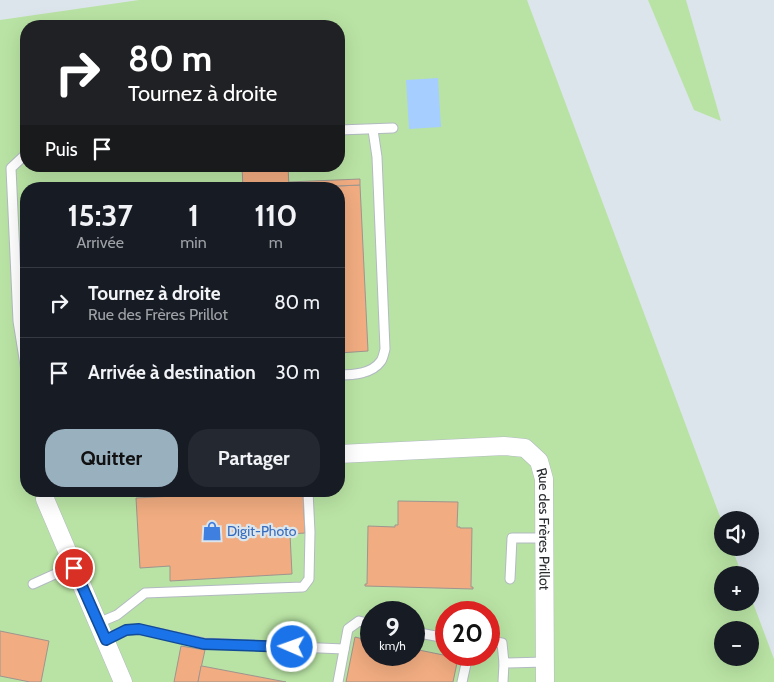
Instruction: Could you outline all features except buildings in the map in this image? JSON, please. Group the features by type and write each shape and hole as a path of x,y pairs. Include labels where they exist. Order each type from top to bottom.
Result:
{"street":[{"name":"Rue des Frères Prillot","path":"345,454 504,446 525,448 539,461 544,479 545,682"},
{"path":"45,497 123,682"}],"lane":[{"path":"345,130 393,128"},
{"path":"345,375 358,374 372,369 382,360 385,349 377,157 373,130"},
{"path":"20,160 11,168 20,335"},
{"path":"98,623 117,615 145,593 303,588 309,579 308,497"},
{"path":"510,579 512,538 544,538"},
{"path":"33,584 64,570 74,568"},
{"path":"338,682 348,629 360,622"},
{"path":"106,640 126,630 139,629 204,644 344,649"},
{"path":"500,643 502,643 504,663 502,682"},
{"path":"504,663 545,662"},
{"path":"462,682 466,666"}],"green space":[{"path":"139,0 527,0 718,511 714,511 714,556 735,556 739,566 714,566 714,611 756,611 774,659 774,682 0,682 0,20"},
{"path":"648,0 686,0 721,121 694,110"}],"water":[{"path":"438,78 441,127 409,129 406,80"}],"place":[{"name":"Digit-Photo","path":"212,531"}],"route":[{"path":"74,568 106,640 126,630 139,629 204,644 292,647"}]}
